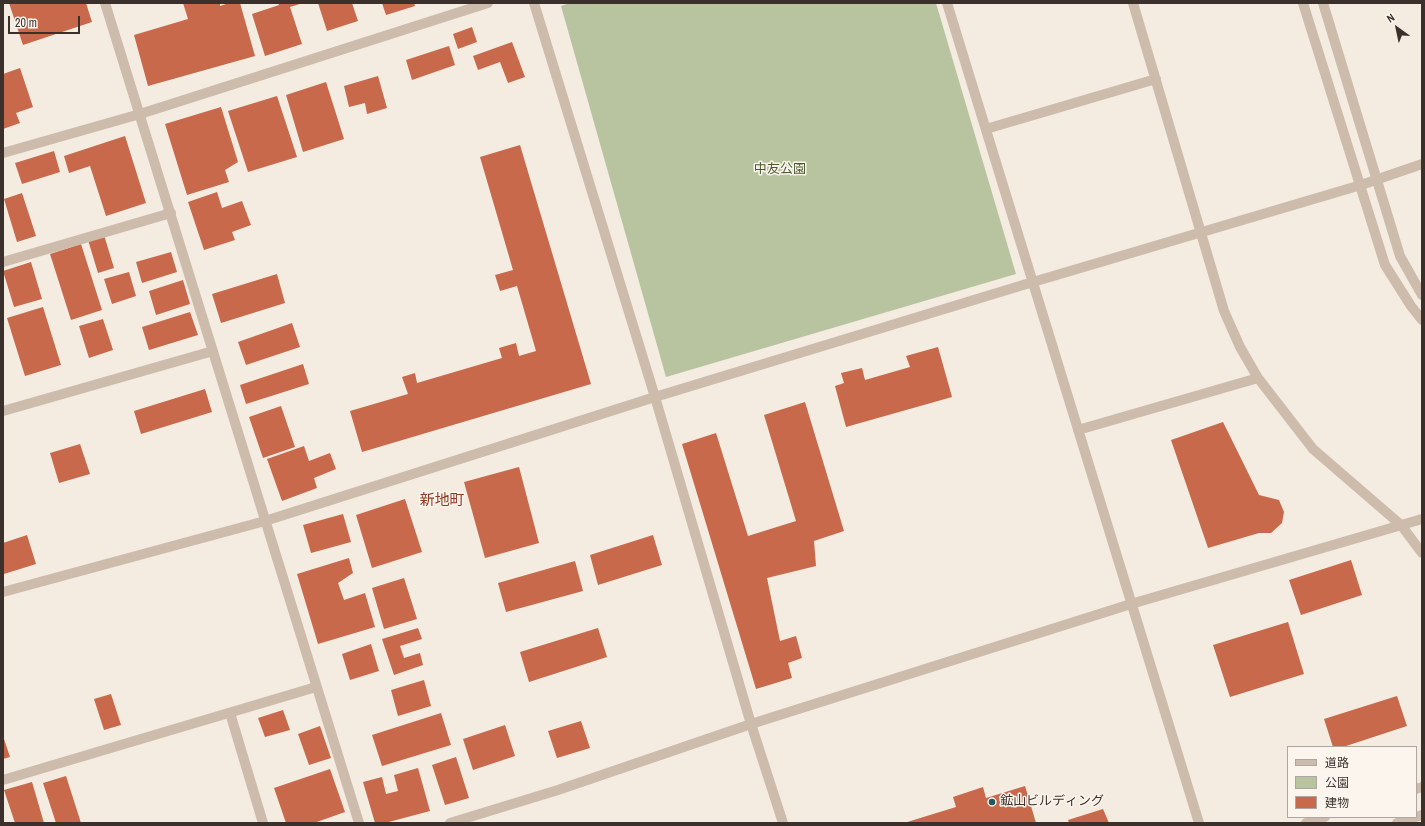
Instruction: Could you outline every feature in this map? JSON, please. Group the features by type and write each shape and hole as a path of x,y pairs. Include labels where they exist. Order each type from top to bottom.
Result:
{"street":[{"path":"105,3 359,823"},
{"path":"3,153 140,114 488,3"},
{"path":"534,3 655,397 751,724 784,823"},
{"path":"947,3 1198,823"},
{"path":"1133,3 1224,311 1240,347 1258,378 1313,449 1401,525 1422,553"},
{"path":"1303,3 1385,264 1411,306 1422,320"},
{"path":"1323,3 1375,179 1400,256 1422,295"},
{"path":"986,129 1156,79"},
{"path":"3,592 265,521 655,397 1033,282 1361,185 1422,164"},
{"path":"3,262 171,213"},
{"path":"3,411 213,351"},
{"path":"1078,430 1258,378"},
{"path":"450,823 558,790 751,724 1131,604 1422,519"},
{"path":"3,780 316,687"},
{"path":"230,713 263,823"},
{"path":"1306,823 1322,818"},
{"path":"1397,823 1415,818"}],"green space":[{"name":"中友公園","path":"570,3 936,3 1016,274 666,377 561,6"}],"building":[{"path":"9,3 86,3 92,22 23,45"},
{"path":"183,3 220,3 220,6 229,3 240,3 255,56 148,86 134,35 188,19"},
{"path":"278,3 303,3 290,7 302,44 265,56 252,14 279,5"},
{"path":"318,3 352,3 358,21 327,31"},
{"path":"382,3 414,3 415,6 386,15"},
{"path":"472,27 477,42 458,49 453,34"},
{"path":"512,42 525,77 508,83 500,62 478,70 473,56"},
{"path":"449,46 455,65 412,80 406,60"},
{"path":"20,68 33,107 16,113 20,123 3,129 3,74"},
{"path":"378,76 387,108 367,114 365,103 349,107 344,86"},
{"path":"326,82 344,139 303,152 286,95"},
{"path":"277,96 297,157 248,172 228,111"},
{"path":"221,107 238,162 225,170 229,182 187,195 165,124"},
{"path":"125,136 146,203 106,216 90,166 69,173 64,156"},
{"path":"520,145 591,384 362,452 350,411 408,394 402,377 415,373 417,383 502,358 499,348 516,343 519,356 536,351 517,286 500,291 495,275 513,270 480,157"},
{"path":"54,151 60,172 22,184 15,163"},
{"path":"217,192 222,208 242,201 251,225 232,232 235,240 204,250 188,202"},
{"path":"22,193 36,236 17,242 4,199"},
{"path":"104,235 114,268 98,273 88,240"},
{"path":"81,244 102,310 71,320 50,254"},
{"path":"171,252 177,272 142,283 136,262"},
{"path":"31,262 42,299 14,307 3,271"},
{"path":"129,272 136,296 112,304 104,279"},
{"path":"277,274 285,303 221,323 212,294"},
{"path":"183,280 190,304 156,315 149,291"},
{"path":"43,307 61,365 25,376 7,318"},
{"path":"190,312 198,335 149,350 142,327"},
{"path":"103,319 113,350 89,358 79,326"},
{"path":"292,323 300,347 246,365 238,342"},
{"path":"938,347 952,397 846,427 835,386 844,383 841,373 862,368 865,380 910,367 906,356"},
{"path":"303,364 309,384 246,404 240,385"},
{"path":"205,389 212,412 141,434 134,411"},
{"path":"805,402 844,531 814,541 816,566 767,578 780,641 796,636 802,658 788,663 792,678 756,689 682,444 716,433 748,536 796,521 764,415"},
{"path":"281,406 295,447 263,458 249,417"},
{"path":"1223,422 1259,495 1279,500 1284,512 1282,523 1271,533 1259,533 1208,548 1171,440"},
{"path":"80,444 90,474 59,483 50,453"},
{"path":"304,446 309,461 330,453 336,469 314,478 317,488 282,501 267,459"},
{"path":"519,467 539,543 485,558 464,482"},
{"path":"405,499 422,552 372,568 356,515"},
{"path":"343,514 351,542 311,553 303,525"},
{"path":"27,535 36,564 4,574 3,543"},
{"path":"653,535 662,565 598,585 590,555"},
{"path":"349,558 353,573 338,583 344,600 365,593 375,627 318,644 297,574"},
{"path":"1351,560 1362,595 1301,615 1289,580"},
{"path":"575,561 583,591 506,612 498,583"},
{"path":"404,578 417,619 384,629 372,588"},
{"path":"1288,622 1304,674 1230,697 1213,645"},
{"path":"418,628 422,639 400,646 404,658 420,653 423,665 394,675 382,639"},
{"path":"598,628 607,657 529,682 520,652"},
{"path":"371,644 379,671 350,680 342,654"},
{"path":"424,680 431,706 398,716 391,690"},
{"path":"111,694 121,725 104,730 94,699"},
{"path":"1397,696 1407,726 1346,746 1333,746 1324,719"},
{"path":"283,710 290,730 265,737 258,718"},
{"path":"441,713 451,745 382,766 372,735"},
{"path":"581,721 590,748 557,758 548,731"},
{"path":"505,725 515,756 473,770 463,739"},
{"path":"320,726 331,758 309,765 298,734"},
{"path":"3,736 10,757 3,759"},
{"path":"456,757 469,798 445,805 432,765"},
{"path":"418,768 430,811 385,823 375,823 363,782 382,777 386,794 398,791 394,775"},
{"path":"330,769 345,812 314,823 286,823 274,788"},
{"path":"66,776 81,823 56,823 43,783"},
{"path":"32,782 44,823 15,823 4,790"},
{"name":"鉱山ビルディング","path":"1025,786 1036,823 904,823 956,807 953,797 983,787 986,798"},
{"path":"1103,809 1109,823 1069,823 1068,820"}],"place":[{"name":"鉱山ビルディング","path":"992,802"}],"district":[{"name":"新地町","path":"442,501"}]}
